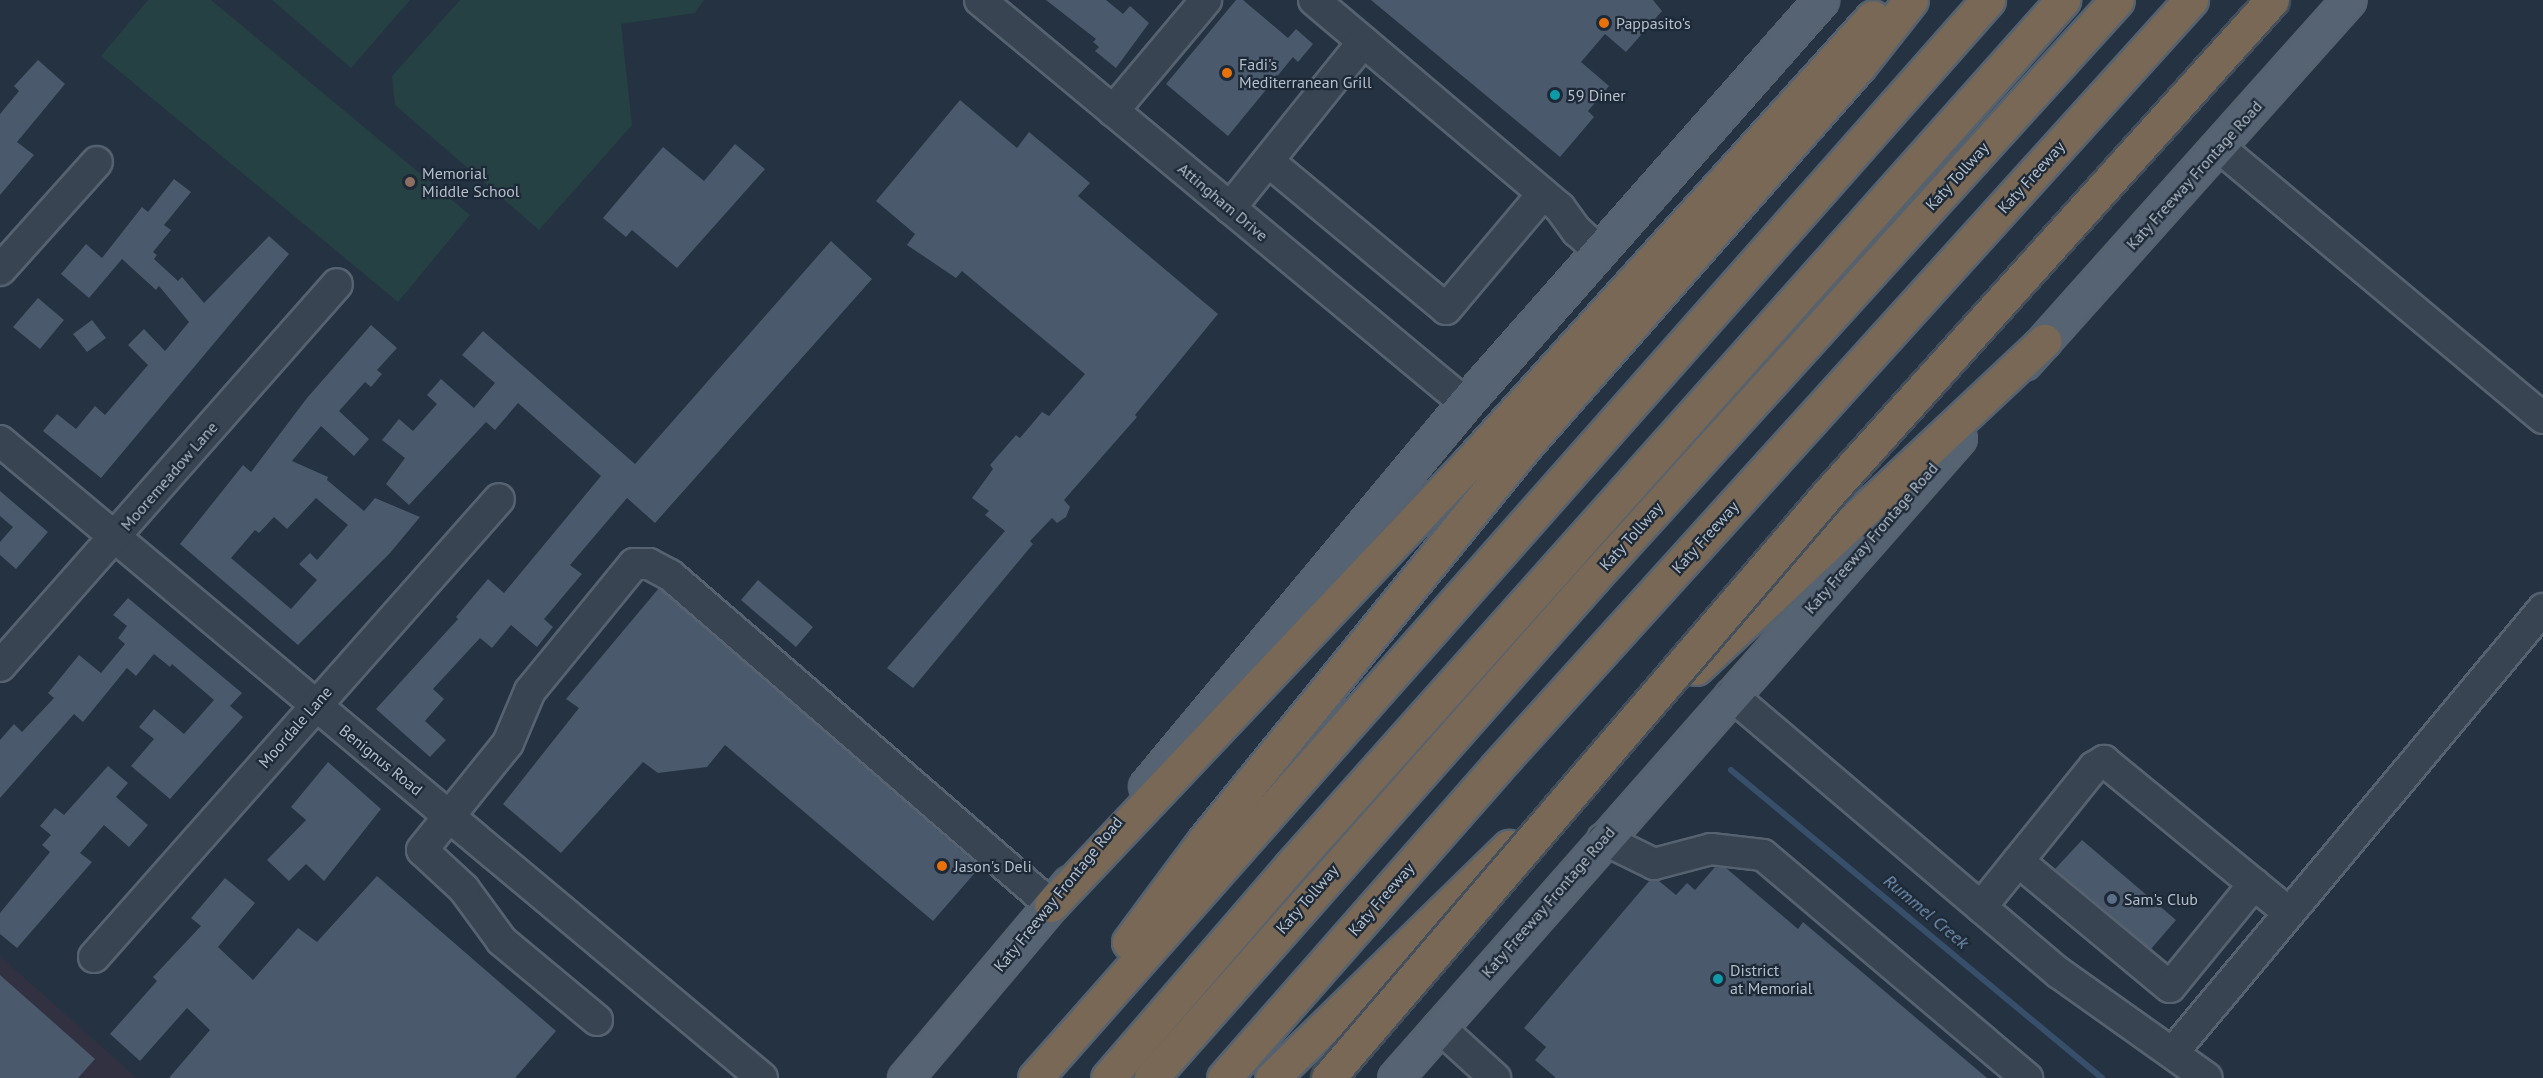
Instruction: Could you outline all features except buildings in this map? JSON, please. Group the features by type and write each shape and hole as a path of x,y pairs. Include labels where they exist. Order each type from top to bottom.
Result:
{"highway":[{"path":"1052,905 1903,0"},
{"path":"1027,1078 1204,841 1525,446 1844,83 1903,0"},
{"path":"1035,1078 1988,0"},
{"name":"Katy Tollway","path":"1108,1078 1290,867 2063,0"},
{"name":"Katy Tollway","path":"1151,1078 1553,623 2116,0"},
{"name":"Katy Freeway","path":"1224,1078 1512,751 2191,0"},
{"path":"1328,1078 1828,494 2272,0"},
{"path":"1272,1078 1776,590 2044,341"}],"main road":[{"name":"Katy Freeway Frontage Road","path":"905,1078 1052,905 1180,743 1465,404 1821,0"},
{"name":"Katy Freeway Frontage Road","path":"1395,1078 1603,839 2044,341 2220,148 2349,0"}],"street":[{"name":"Attingham Drive","path":"980,0 1465,404"},
{"path":"1113,111 1206,0"},
{"path":"1314,0 1543,194 1599,251"},
{"path":"1230,208 1363,42"},
{"path":"2220,148 2543,418"},
{"path":"1268,161 1446,309 1543,194"},
{"path":"0,270 97,162"},
{"name":"Mooremeadow Lane","path":"0,666 337,285"},
{"name":"Benignus Road","path":"0,441 762,1078"},
{"name":"Moordale Lane","path":"94,957 498,499"},
{"path":"597,1020 502,941 464,889 422,850 508,743 530,691 634,564 649,564 670,575 1052,905"},
{"path":"2174,1051 2543,609"},
{"path":"1731,695 2059,973 2174,1051 2207,1078"},
{"path":"1981,907 2094,767 2104,761 2289,913"},
{"path":"1603,839 1654,864 1711,849 1763,855 2027,1078"},
{"path":"2018,861 2170,987 2254,884"},
{"path":"1439,1027 1495,1078"}],"shaded area":[{"path":"0,956 137,1078 0,1078"}],"green space":[{"path":"148,0 211,0 470,215 398,302 101,56"},
{"path":"272,0 410,0 351,68"},
{"path":"460,0 704,0 695,13 621,24 632,125 539,230 395,105 392,76"}],"waterway":[{"name":"Rummel Creek","path":"1731,770 2102,1078"}],"place":[{"name":"Pappasito's","path":"1604,23"},
{"name":"Fadi's Mediterranean Grill","path":"1227,73"},
{"name":"59 Diner","path":"1555,95"},
{"name":"Memorial Middle School","path":"410,182"},
{"name":"Jason's Deli","path":"942,866"},
{"name":"Sam's Club","path":"2112,899"},
{"name":"District at Memorial","path":"1718,979"}]}
